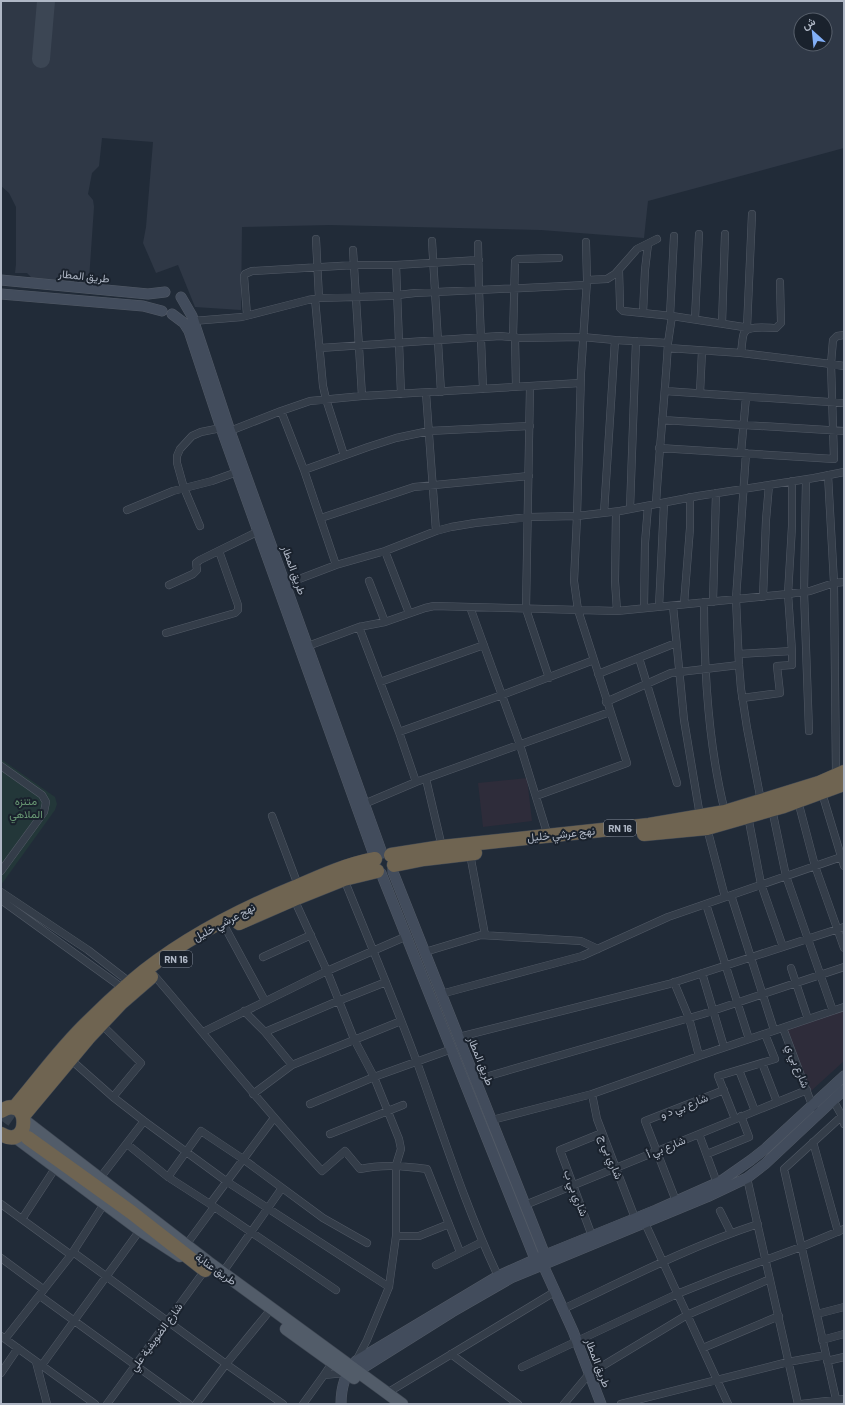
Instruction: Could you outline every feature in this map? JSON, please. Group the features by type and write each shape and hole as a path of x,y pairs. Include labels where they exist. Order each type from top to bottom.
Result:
{"highway":[{"name":"نهج عرشي خليل","path":"13,1120 86,1024 191,939 244,910 296,892 344,879 383,863 442,847 649,825 703,822 725,812 798,801 822,793 842,781"},
{"name":"نهج عرشي خليل","path":"13,1120 70,1059 130,988 226,929 351,865 470,854 748,816 766,805 819,783 842,781"},
{"name":"طريق عنابة","path":"13,1120 131,1212 206,1266"}],"main road":[{"name":"طريق المطار","path":"1,280 148,294 166,292"},
{"path":"21,296 22,282"},
{"path":"92,303 93,289"},
{"path":"1,294 148,307 162,311 166,314 172,314 181,308 182,302 178,293 173,291 166,292 161,296 159,306 162,311"},
{"name":"طريق المطار","path":"181,297 187,306 193,321 237,472 259,531 308,646 360,805"},
{"name":"طريق المطار","path":"172,314 184,323 189,331 282,585 360,805 383,863 407,936 452,1049 541,1260 556,1291 601,1404"},
{"name":"طريق المطار","path":"383,863 393,872 492,1120 525,1204 541,1260"},
{"path":"353,1368 541,1260 592,1236 717,1182 751,1160 844,1076"},
{"path":"341,1404 341,1397 353,1368 498,1276 645,1223 747,1178 765,1164 844,1090"},
{"path":"13,1120 56,1167 104,1204 163,1247 206,1266"},
{"path":"13,1120 100,1178 186,1245 206,1266"},
{"name":"طريق عنابة","path":"206,1266 223,1272 353,1368 388,1398 402,1404"},
{"name":"طريق عنابة","path":"206,1266 332,1363 353,1368"}],"street":[{"path":"741,353 744,333 749,328 752,214"},
{"path":"695,319 699,234"},
{"path":"722,324 725,234"},
{"path":"659,607 659,448 671,316 674,236"},
{"path":"316,239 317,298 321,368 326,399 344,455"},
{"path":"193,321 247,316 317,298 515,288 607,279 619,270 637,249 657,239"},
{"path":"432,241 441,392"},
{"path":"536,796 627,763 606,702 578,610 574,581 580,383 586,282 586,242"},
{"path":"478,244 483,389"},
{"path":"643,313 648,244"},
{"path":"353,250 362,396"},
{"path":"516,387 514,337 516,260 559,258"},
{"path":"247,316 244,276 252,270 396,265 479,260"},
{"path":"396,265 401,394"},
{"path":"619,270 620,308 623,311 695,319 749,328 776,328 781,323 780,282"},
{"path":"842,781 834,583 832,475 834,459 834,431 831,364 833,340 837,336 844,335"},
{"path":"320,348 481,336 582,337 636,341 702,352 741,353 844,366"},
{"path":"604,513 615,340"},
{"path":"630,509 636,341"},
{"path":"700,393 702,352"},
{"path":"200,526 184,488 177,463 177,456 180,449 186,441 196,434 226,430 310,401 362,396 580,383"},
{"path":"530,386 529,517 526,609 548,678"},
{"path":"665,391 844,403"},
{"path":"426,393 436,531"},
{"path":"746,397 742,527 736,599 742,698 752,759 786,876 833,1011"},
{"path":"281,411 304,470 336,565"},
{"path":"662,420 844,431"},
{"path":"304,470 389,440 429,431 530,426"},
{"path":"659,448 834,459"},
{"path":"127,510 184,488 212,481 237,472"},
{"path":"282,585 336,565 385,551 436,531 475,523 529,517 577,516 616,512 690,497 743,488 806,480 844,472"},
{"path":"321,518 414,487 529,476"},
{"path":"806,480 804,592 809,731"},
{"path":"742,698 780,693 777,666 792,665 788,594 792,526 792,481"},
{"path":"763,597 769,485"},
{"path":"712,602 716,493"},
{"path":"684,604 690,528 690,497"},
{"path":"644,608 645,543 648,506"},
{"path":"616,512 615,580 617,611"},
{"path":"169,586 196,572 197,562 259,531"},
{"path":"166,633 235,613 238,610 238,604 219,551"},
{"path":"385,551 409,613"},
{"path":"369,581 385,622"},
{"path":"308,646 359,627 385,622 434,606 617,611 804,592 834,583 844,582"},
{"path":"704,602 705,670 717,779 725,812"},
{"path":"673,606 684,720 703,822 728,896 751,957 774,1030"},
{"path":"470,607 520,745 548,836"},
{"path":"359,627 399,732 416,782"},
{"path":"598,674 676,643"},
{"path":"380,682 484,645"},
{"path":"739,654 792,651"},
{"path":"639,658 677,783"},
{"path":"399,732 594,660"},
{"path":"606,702 671,673 739,665"},
{"path":"360,805 416,782 610,712"},
{"path":"1,766 42,795 46,802 44,812 1,871"},
{"path":"426,779 442,847"},
{"path":"822,793 844,866"},
{"path":"798,801 815,866 841,928 844,948"},
{"path":"272,816 310,934 327,971 354,1039 374,1077 399,1139 401,1149 396,1165 396,1236 389,1287 367,1340 353,1368 324,1375"},
{"path":"748,816 761,884 783,947"},
{"path":"470,854 485,936"},
{"path":"441,994 582,956 668,917 842,856"},
{"path":"344,879 417,1062 482,1242 498,1276"},
{"path":"1,892 88,950 130,988"},
{"path":"1,900 130,988"},
{"path":"706,904 749,1039"},
{"path":"459,1038 674,982 841,928"},
{"path":"226,929 265,1001"},
{"path":"263,957 310,934"},
{"path":"425,952 481,935 581,941 598,949"},
{"path":"203,1032 327,971 407,936"},
{"path":"475,1080 689,1018 844,967"},
{"path":"791,968 808,1019"},
{"path":"702,973 724,1047"},
{"path":"154,974 253,1094 322,1171 345,1151 360,1169 396,1165 427,1169 460,1252"},
{"path":"265,1032 386,982"},
{"path":"674,982 689,1018 700,1056"},
{"path":"492,1120 592,1094 724,1047 844,1007"},
{"path":"244,1011 265,1032 292,1065"},
{"path":"253,1094 292,1065 401,1021"},
{"path":"101,1024 141,1063 113,1097"},
{"name":"شارع بي ي","path":"783,1028 812,1105"},
{"path":"706,1154 749,1137 718,1076 775,1060 765,1034"},
{"path":"310,1104 374,1077 452,1049"},
{"path":"70,1059 113,1097 226,1180 389,1287"},
{"path":"762,1063 776,1102"},
{"path":"739,1070 755,1111"},
{"name":"شارع بي د و","path":"656,1151 645,1121 724,1090"},
{"name":"شارع بي أ","path":"525,1204 807,1090"},
{"name":"شاري بي ج","path":"592,1094 597,1119 635,1218"},
{"path":"833,1100 843,1116 844,1124"},
{"path":"330,1134 403,1105"},
{"path":"812,1105 819,1113"},
{"path":"836,1399 784,1169 843,1116"},
{"path":"186,1245 226,1180 274,1118"},
{"path":"100,1178 144,1121"},
{"path":"168,1177 201,1131 243,1159 323,1218 367,1244"},
{"name":"شاري بي ب","path":"592,1236 560,1150 602,1133"},
{"path":"699,1134 717,1182"},
{"path":"522,1367 677,1294 727,1274 802,1248 841,1231 813,1142"},
{"path":"127,1144 168,1177 212,1205 336,1290"},
{"path":"656,1151 676,1201"},
{"path":"22,1219 56,1167"},
{"path":"747,1178 798,1404"},
{"path":"223,1272 282,1188"},
{"path":"1,1204 283,1404"},
{"path":"95,1404 3,1337 42,1292 72,1254 104,1204"},
{"path":"720,1211 731,1232"},
{"path":"645,1223 728,1404"},
{"path":"396,1236 418,1236 449,1224"},
{"path":"563,1309 662,1262 731,1232 758,1224"},
{"path":"39,1364 75,1322 140,1230"},
{"path":"436,1265 482,1242"},
{"path":"1,1258 75,1322 189,1404"},
{"name":"شارع الضويفية علي","path":"107,1404 206,1266"},
{"path":"564,1404 589,1374 687,1316 770,1279"},
{"path":"388,1398 451,1354 556,1291"},
{"path":"816,1314 844,1307"},
{"path":"196,1404 226,1364 267,1314"},
{"path":"703,1348 779,1316"},
{"path":"822,1340 844,1334"},
{"path":"1,1373 18,1348"},
{"path":"451,1354 518,1404"},
{"path":"621,1404 788,1362 844,1357"},
{"path":"304,1404 332,1363"},
{"path":"39,1364 47,1404"},
{"path":"801,1404 844,1399"}],"shaded area":[{"path":"1,1 844,1 844,148 648,201 644,238 541,230 330,225 242,227 241,310 195,307 178,265 156,273 143,243 146,227 153,142 102,138 99,166 92,173 88,194 93,200 94,207 89,280 86,282 32,278 27,273 15,273 16,207 9,193 1,186"},
{"path":"527,778 532,821 483,827 478,783"},
{"path":"844,1010 844,1061 810,1092 786,1029"}],"green space":[{"name":"متنزه الملاهي","path":"1,759 55,797 57,804 55,810 1,885"}],"taxiway":[{"path":"41,59 46,1"}],"tunnel":[{"path":"1,1112 31,1133"}]}
